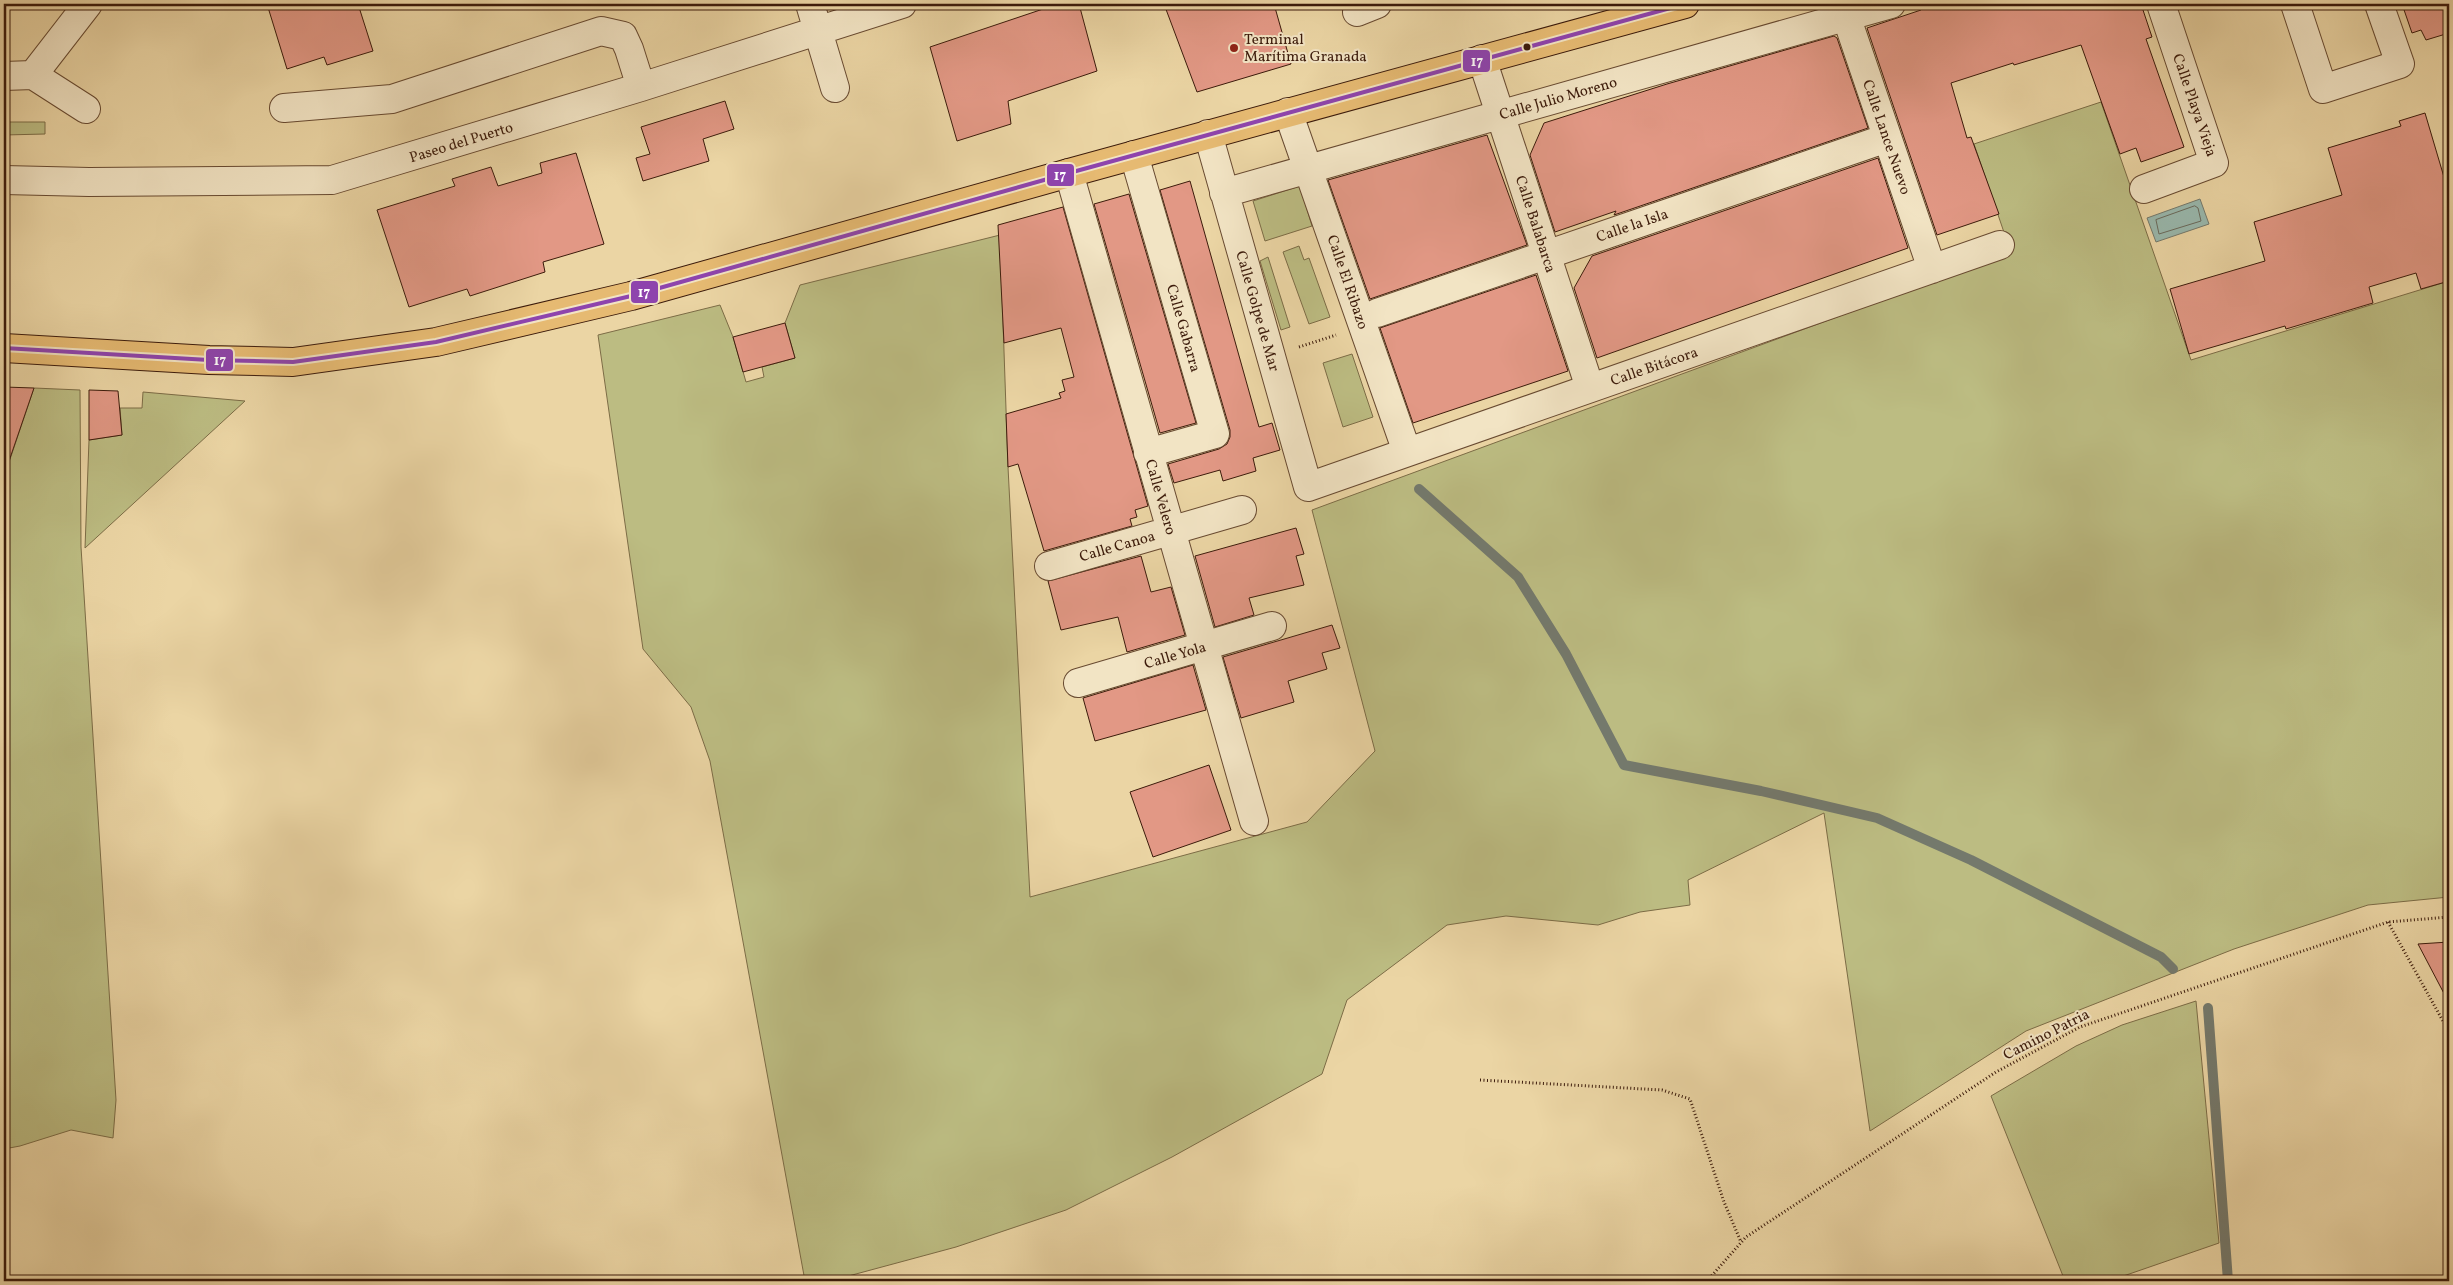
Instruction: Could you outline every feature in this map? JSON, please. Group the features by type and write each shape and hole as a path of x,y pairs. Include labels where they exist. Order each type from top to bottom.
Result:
{"highway":[{"path":"4,348 209,360 293,362 436,342 631,296 1208,134 1685,4"}],"street":[{"path":"33,75 88,4"},
{"path":"810,4 835,88"},
{"name":"Paseo del Puerto","path":"4,180 89,182 332,180 640,87 902,4"},
{"name":"Calle Julio Moreno","path":"1224,193 1500,114 1844,10 1891,4"},
{"name":"Calle Playa Vieja","path":"2144,189 2214,163 2161,4"},
{"path":"2295,4 2323,89 2400,64 2379,4"},
{"name":"Calle Lance Nuevo","path":"1844,10 1932,269"},
{"path":"284,108 392,98 601,31 623,36 629,49 640,87"},
{"name":"Calle Balabarca","path":"1482,60 1590,388"},
{"path":"4,76 33,75 86,109"},
{"name":"Calle El Ribazo","path":"1288,112 1308,168 1370,319 1407,452"},
{"name":"Calle Golpe de Mar","path":"1208,134 1308,487"},
{"name":"Calle la Isla","path":"1370,319 1546,255 1887,138"},
{"name":"Calle Gabarra","path":"1134,155 1215,434 1148,453"},
{"name":"Calle Velero","path":"1069,173 1254,821"},
{"name":"Calle Bitácora","path":"1308,487 2000,244"},
{"name":"Calle Canoa","path":"1049,566 1242,510"},
{"name":"Calle Yola","path":"1078,683 1272,626"}],"path":[{"path":"1271,357 1370,319"},
{"name":"Camino Patria","path":"1707,1281 1746,1237 1996,1072 2080,1027 2388,922 2449,917"},
{"path":"2388,922 2449,1032"},
{"path":"1480,1080 1662,1090 1690,1099 1724,1202 1741,1242"}],"green space":[{"path":"2101,102 2191,360 2449,281 2449,897 2368,905 2234,949 2026,1031 1870,1131 1824,813 1688,880 1690,905 1640,912 1598,925 1506,916 1447,925 1347,1000 1322,1074 1172,1157 1066,1210 956,1247 830,1281 805,1281 710,761 691,707 643,649 598,335 720,305 733,337 746,382 764,377 762,367 795,358 785,323 800,285 1000,235 1008,467 1030,897 1307,822 1375,751 1312,510 2011,253 1974,144"},
{"path":"4,122 45,122 45,134 4,135"},
{"path":"1300,186 1312,226 1265,241 1253,201"},
{"path":"1299,246 1304,260 1309,258 1330,317 1309,324 1283,252"},
{"path":"1268,257 1290,327 1281,330 1260,261"},
{"path":"1352,354 1373,417 1343,427 1323,363"},
{"path":"34,388 80,390 81,547 116,1100 113,1138 71,1130 4,1149 4,477"},
{"path":"143,392 245,401 85,548 89,440 122,435 120,408 142,408"},
{"path":"2196,1001 2219,1243 2109,1281 2065,1281 1991,1096 2076,1046 2122,1025"}],"water":[{"path":"2200,199 2209,224 2156,242 2147,218"}],"building":[{"path":"267,4 358,4 373,51 327,65 324,57 287,69"},
{"path":"1058,4 1079,4 1097,71 1008,101 1011,124 957,141 930,47"},
{"name":"Terminal Marítima Granada","path":"1164,4 1274,4 1291,64 1197,92"},
{"path":"1918,4 2141,4 2152,37 2146,39 2184,147 2141,162 2136,148 2120,154 2081,45 2014,65 2013,63 1951,83 1967,138 1971,137 1999,214 1937,235 1867,28 1921,10"},
{"path":"2402,4 2449,4 2449,33 2426,40 2421,30 2412,33"},
{"path":"1834,36 1837,38 1868,128 1614,215 1616,211 1555,232 1530,155 1544,123 1667,84"},
{"path":"725,101 734,129 703,139 709,161 643,181 636,158 650,154 641,127"},
{"path":"2425,113 2449,194 2449,281 2421,289 2416,273 2369,287 2373,303 2286,329 2285,326 2189,354 2170,289 2265,261 2254,222 2342,195 2328,148 2401,126 2399,121"},
{"path":"1487,135 1527,245 1370,299 1328,180"},
{"path":"576,153 604,244 543,262 545,272 470,296 467,289 409,307 377,210 455,186 452,179 491,167 498,186 542,173 540,163"},
{"path":"1878,158 1908,248 1597,358 1574,288 1592,256"},
{"path":"1190,181 1259,427 1272,423 1280,450 1253,458 1256,471 1223,481 1220,470 1174,483 1168,464 1219,449 1227,444 1230,437 1230,430 1160,190"},
{"path":"1129,194 1196,423 1160,433 1094,204"},
{"path":"1063,207 1148,506 1135,510 1137,517 1130,519 1132,526 1044,551 1018,464 1008,467 1006,414 1061,398 1059,393 1065,391 1062,380 1074,377 1061,328 1004,343 998,225"},
{"path":"1536,275 1568,371 1413,423 1380,328"},
{"path":"785,323 795,358 743,372 733,337"},
{"path":"4,387 34,388 8,464 4,463"},
{"path":"89,390 118,391 122,435 89,440"},
{"path":"1296,528 1304,554 1296,556 1304,585 1249,598 1254,615 1215,627 1195,556"},
{"path":"1141,556 1151,592 1171,587 1185,635 1127,652 1118,617 1061,630 1048,581"},
{"path":"1332,625 1340,648 1322,653 1327,669 1288,681 1294,702 1241,718 1223,657"},
{"path":"1193,665 1206,710 1095,741 1083,698"},
{"path":"1209,765 1231,830 1153,857 1130,792"},
{"path":"2449,942 2449,1003 2418,944"}],"waterway":[{"path":"1419,489 1518,577 1566,654 1624,765 1761,791 1877,818 1971,860 2161,957 2173,969"},
{"path":"2208,1008 2228,1281"}],"transit line":[{"name":"17","path":"4,348 209,360 293,362 436,342 631,296 1069,173 1685,4"}],"place":[{"name":"Terminal Marítima Granada","path":"1234,48"}]}
